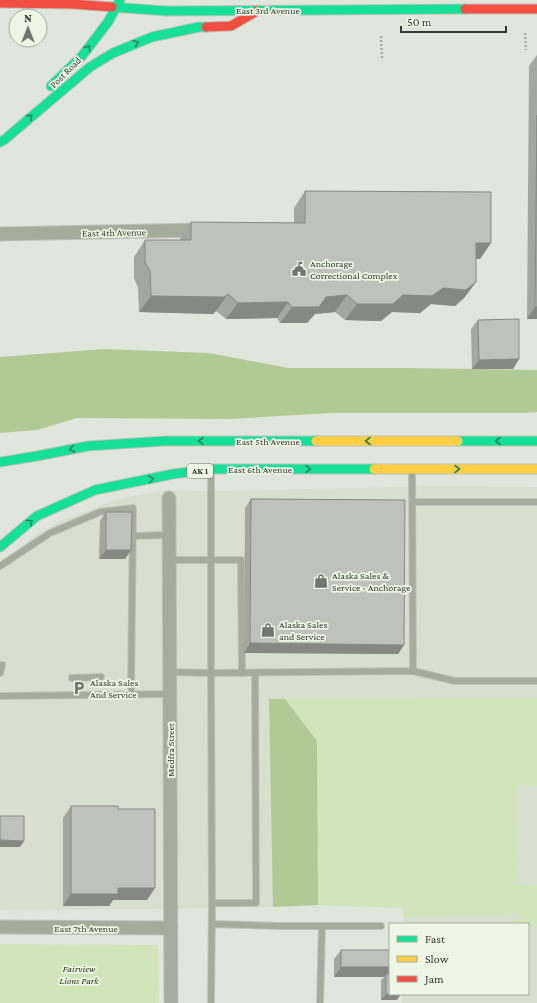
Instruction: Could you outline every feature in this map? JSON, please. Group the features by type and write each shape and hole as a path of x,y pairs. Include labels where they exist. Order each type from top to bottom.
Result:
{"main road":[{"name":"East 3rd Avenue","path":"0,3 118,3 166,11 537,9"},
{"name":"Post Road","path":"44,93 82,56 108,22 118,3"},
{"path":"0,142 90,67 113,53 152,37 199,27 231,26 259,10"},
{"path":"0,134 28,108"},
{"name":"East 5th Avenue","path":"0,462 88,446 165,441 537,441"},
{"name":"East 6th Avenue","path":"0,547 37,516 95,490 173,474 211,469 415,469"},
{"name":"AK 1","path":"415,469 537,469"}],"street":[{"name":"East 4th Avenue","path":"0,234 215,230"},
{"name":"Medfra Street","path":"169,498 171,1003"},
{"name":"East 7th Avenue","path":"0,928 171,928"}],"lane":[{"path":"211,469 211,1003"},
{"path":"413,671 412,502 415,469"},
{"path":"412,502 537,502"},
{"path":"0,566 50,533 100,512 133,508 131,695"},
{"path":"133,536 169,536"},
{"path":"169,560 241,560 242,673"},
{"path":"0,673 2,665"},
{"path":"170,672 255,673 413,671 455,681 537,681"},
{"path":"212,903 256,903 255,673"},
{"path":"72,678 101,677"},
{"path":"0,696 170,694"},
{"path":"212,924 381,926"},
{"path":"320,1003 322,926"}],"path":[{"path":"525,33 526,50"},
{"path":"381,36 382,59"}],"shaded area":[{"name":"Alaska Sales and Service","path":"432,486 537,487 537,1003 402,1003 402,995 529,995 529,923 404,923 403,908 318,905 152,909 0,910 0,562 31,538 56,523 109,502 165,490 218,491"}],"green space":[{"path":"104,349 209,353 288,368 537,370 537,412 331,413 229,419 77,418 37,430 0,433 0,357"},
{"path":"537,698 537,786 517,784 516,885 537,886 537,927 529,926 529,923 520,923 516,914 404,917 403,908 318,905 317,741 285,699"},
{"path":"269,699 285,699 317,741 318,905 273,907"},
{"name":"Fairview Lions Park","path":"0,944 158,945 159,1003 0,1003"}],"building":[{"path":"537,115 537,307 535,307"},
{"name":"Anchorage Correctional Complex","path":"305,191 491,192 491,243 476,243 476,282 466,290 443,288 432,296 403,295 393,304 357,304 347,295 326,297 319,307 292,307 288,302 238,303 228,294 224,297 151,296 150,271 145,262 145,240 191,240 191,222 305,223"},
{"path":"519,319 519,359 479,360 478,320"},
{"name":"Alaska Sales & Service - Anchorage","path":"251,499 405,500 404,645 250,643"},
{"path":"106,512 132,512 131,550 106,550"},
{"path":"71,806 118,806 118,809 155,809 155,888 118,888 118,894 71,894"},
{"path":"0,816 24,816 24,841 0,840"},
{"path":"341,950 389,950 389,967 341,967"},
{"path":"386,974 389,974 389,994 386,994"}],"traffic: fast":[{"path":"51,86 82,56 108,22 120,0"},
{"path":"112,7 166,11 465,9"},
{"path":"0,142 90,67 113,53 152,37 199,27 206,27"},
{"path":"0,462 88,446 165,441 316,441"},
{"path":"458,441 537,441"},
{"path":"0,547 37,516 95,490 173,474 211,469 374,469"}],"traffic: slow":[{"path":"316,441 458,441"},
{"path":"374,469 537,469"}],"traffic: jam":[{"path":"0,3 72,4 112,7"},
{"path":"465,9 537,9"},
{"path":"206,27 231,26 257,11"}],"place":[{"name":"Anchorage Correctional Complex","path":"299,269"},
{"name":"Alaska Sales & Service - Anchorage","path":"321,581"},
{"name":"Alaska Sales and Service","path":"268,630"},
{"name":"Alaska Sales And Service","path":"79,688"}]}
